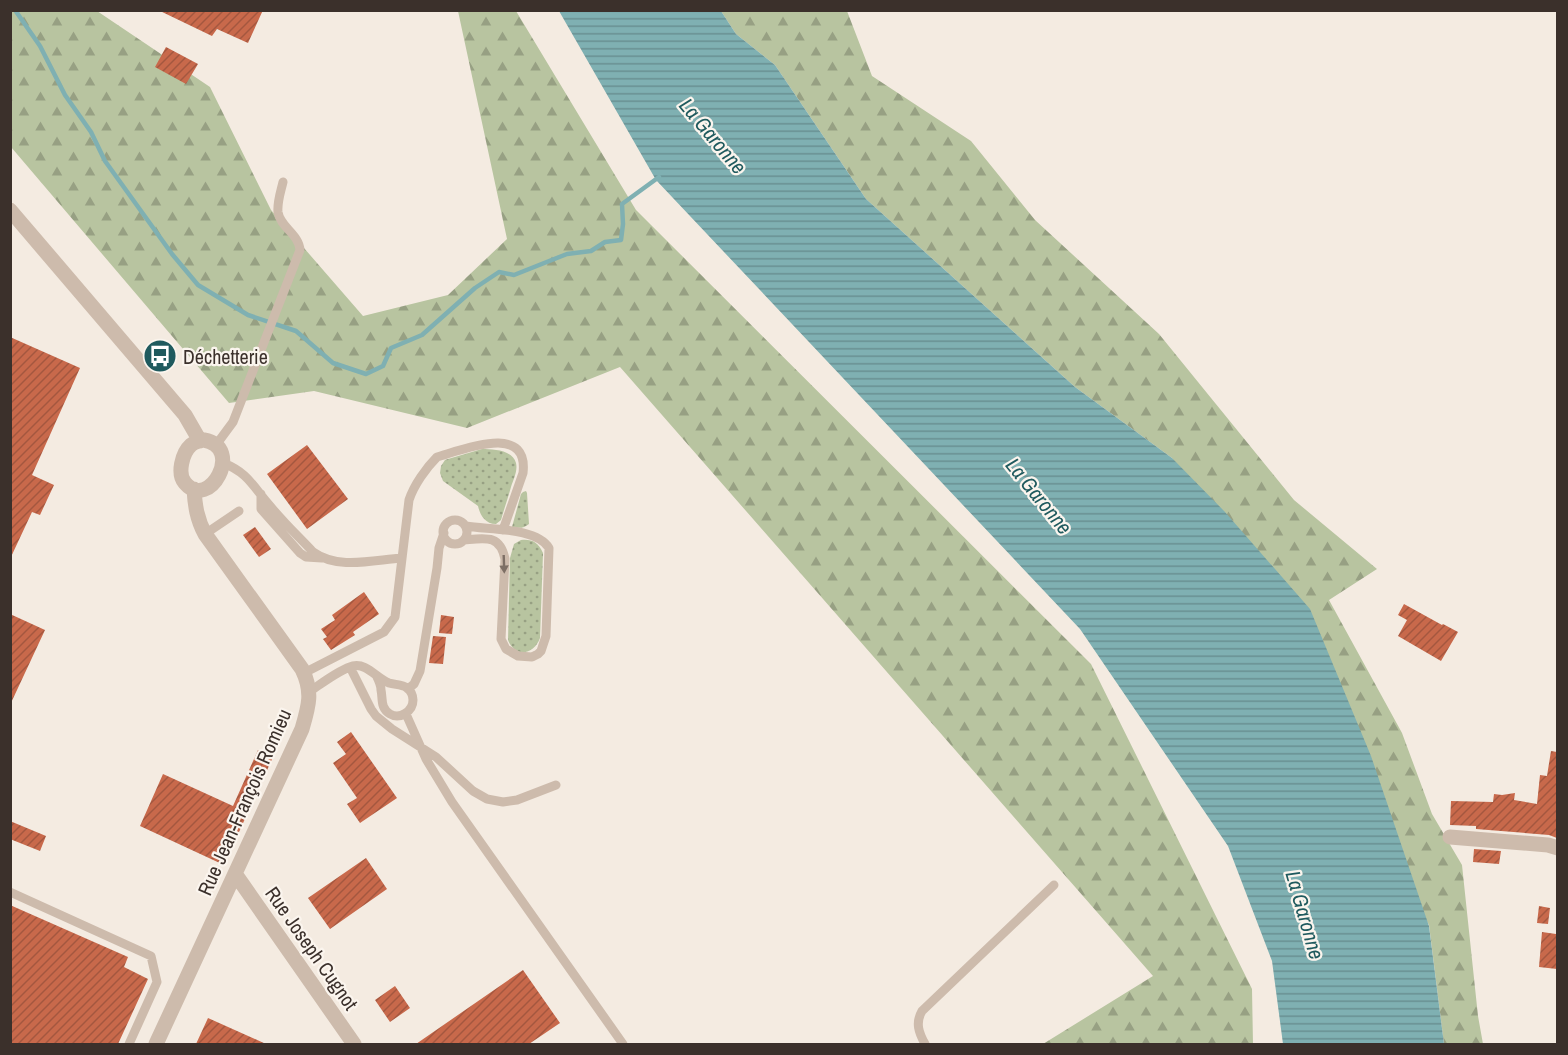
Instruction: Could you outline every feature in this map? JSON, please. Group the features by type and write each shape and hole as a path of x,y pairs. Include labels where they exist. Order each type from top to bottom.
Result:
{"street":[{"path":"10,210 185,415 200,441 210,441 220,450 223,463 217,480 213,485 200,490 194,489"},
{"name":"Rue Jean-François Romieu","path":"156,1044 302,729 309,705 309,692 304,673 199,523 194,489 183,481 180,468 191,444 200,441"},
{"path":"1450,837 1548,845 1557,848"},
{"name":"Rue Joseph Cugnot","path":"236,875 354,1044"}],"lane":[{"path":"216,444 233,422 300,250 298,240 280,218 278,212 283,182"},
{"path":"304,673 384,632 395,617 409,500 413,489 437,457 489,442 502,443 516,448 523,462 522,473 503,530"},
{"path":"223,463 250,479 271,507 322,558 340,563 402,558"},
{"path":"205,534 239,511"},
{"path":"408,689 414,684 420,671 439,548 447,523 452,521 457,520 466,526 503,530 542,539 549,548 546,636 542,651 532,657 518,656 503,645 501,639 505,560 502,547 488,538 449,542 444,533"},
{"path":"437,568 447,551 466,536 466,526"},
{"path":"309,692 339,672 350,667 362,666 386,681 408,689 413,698 406,714 394,716 384,709 377,676"},
{"path":"350,667 376,716 436,757 473,791 487,799 503,802 517,800 556,785"},
{"path":"406,714 439,783 623,1044"},
{"path":"925,1044 918,1024 918,1017 922,1011 1054,885"},
{"path":"10,892 151,956 156,982 129,1044"}],"green space":[{"path":"10,11 97,11 210,87 271,210 363,316 448,295 507,239 458,11 516,11 636,210 1091,664 1252,989 1253,1044 1043,1044 1153,976 620,367 467,428 314,391 229,403 11,147"},
{"path":"721,11 847,11 872,76 971,141 1035,220 1159,334 1294,500 1377,569 1329,600 1402,733 1432,814 1462,865 1483,1044 1444,1044 1429,925 1172,458 1075,387 866,199 775,65 736,34"},
{"path":"482,449 507,453 516,463 516,472 501,520 496,524 486,521 478,506 443,481 440,473 445,460"},
{"path":"526,491 529,524 519,528 512,527 521,494"},
{"path":"521,540 534,542 543,553 540,638 533,648 524,652 515,650 508,640 510,558 514,544"}],"water":[{"name":"La Garonne","path":"559,11 721,11 736,34 775,65 866,199 1075,387 1172,458 1225,512 1310,609 1371,756 1429,926 1444,1044 1283,1044 1272,961 1228,846 1080,629 656,180"}],"building":[{"path":"158,10 263,10 248,43 217,29 212,36"},
{"path":"166,47 198,64 186,84 155,67"},
{"path":"10,337 80,368 32,475 54,485 40,515 32,512 10,559"},
{"path":"307,445 348,499 307,529 267,474"},
{"path":"255,527 271,549 259,557 243,535"},
{"path":"364,592 379,614 353,632 355,635 331,650 323,639 327,637 321,629 335,620 332,615"},
{"path":"1404,604 1458,632 1441,661 1398,636 1407,620 1398,615"},
{"path":"10,614 45,630 10,705"},
{"path":"441,615 454,617 452,634 439,633"},
{"path":"433,636 446,637 443,664 429,663"},
{"path":"351,732 397,798 360,823 347,804 357,798 333,763 346,754 337,742"},
{"path":"258,750 273,757 224,865 140,826 163,774 233,806"},
{"path":"1551,751 1557,752 1557,838 1549,835 1476,829 1476,826 1450,825 1451,801 1493,802 1494,794 1515,793 1514,800 1537,804 1540,775 1547,776"},
{"path":"10,821 46,836 40,851 10,839"},
{"path":"1474,849 1501,851 1499,864 1473,862"},
{"path":"366,858 387,889 330,929 308,898"},
{"path":"10,905 128,957 124,967 148,979 118,1044 10,1044"},
{"path":"1539,906 1550,908 1548,924 1537,923"},
{"path":"1542,932 1556,934 1557,969 1539,967"},
{"path":"523,970 560,1023 529,1044 416,1044"},
{"path":"395,986 410,1008 390,1022 375,1000"},
{"path":"208,1018 266,1044 196,1044"}],"waterway":[{"path":"15,10 40,46 65,95 91,132 105,161 172,254 198,285 248,315 296,331 333,363 366,374 383,366 391,348 422,335 475,288 499,272 514,275 567,254 591,251 605,242 621,240 622,204 659,177"}],"place":[{"name":"Déchetterie","path":"160,356"}]}
